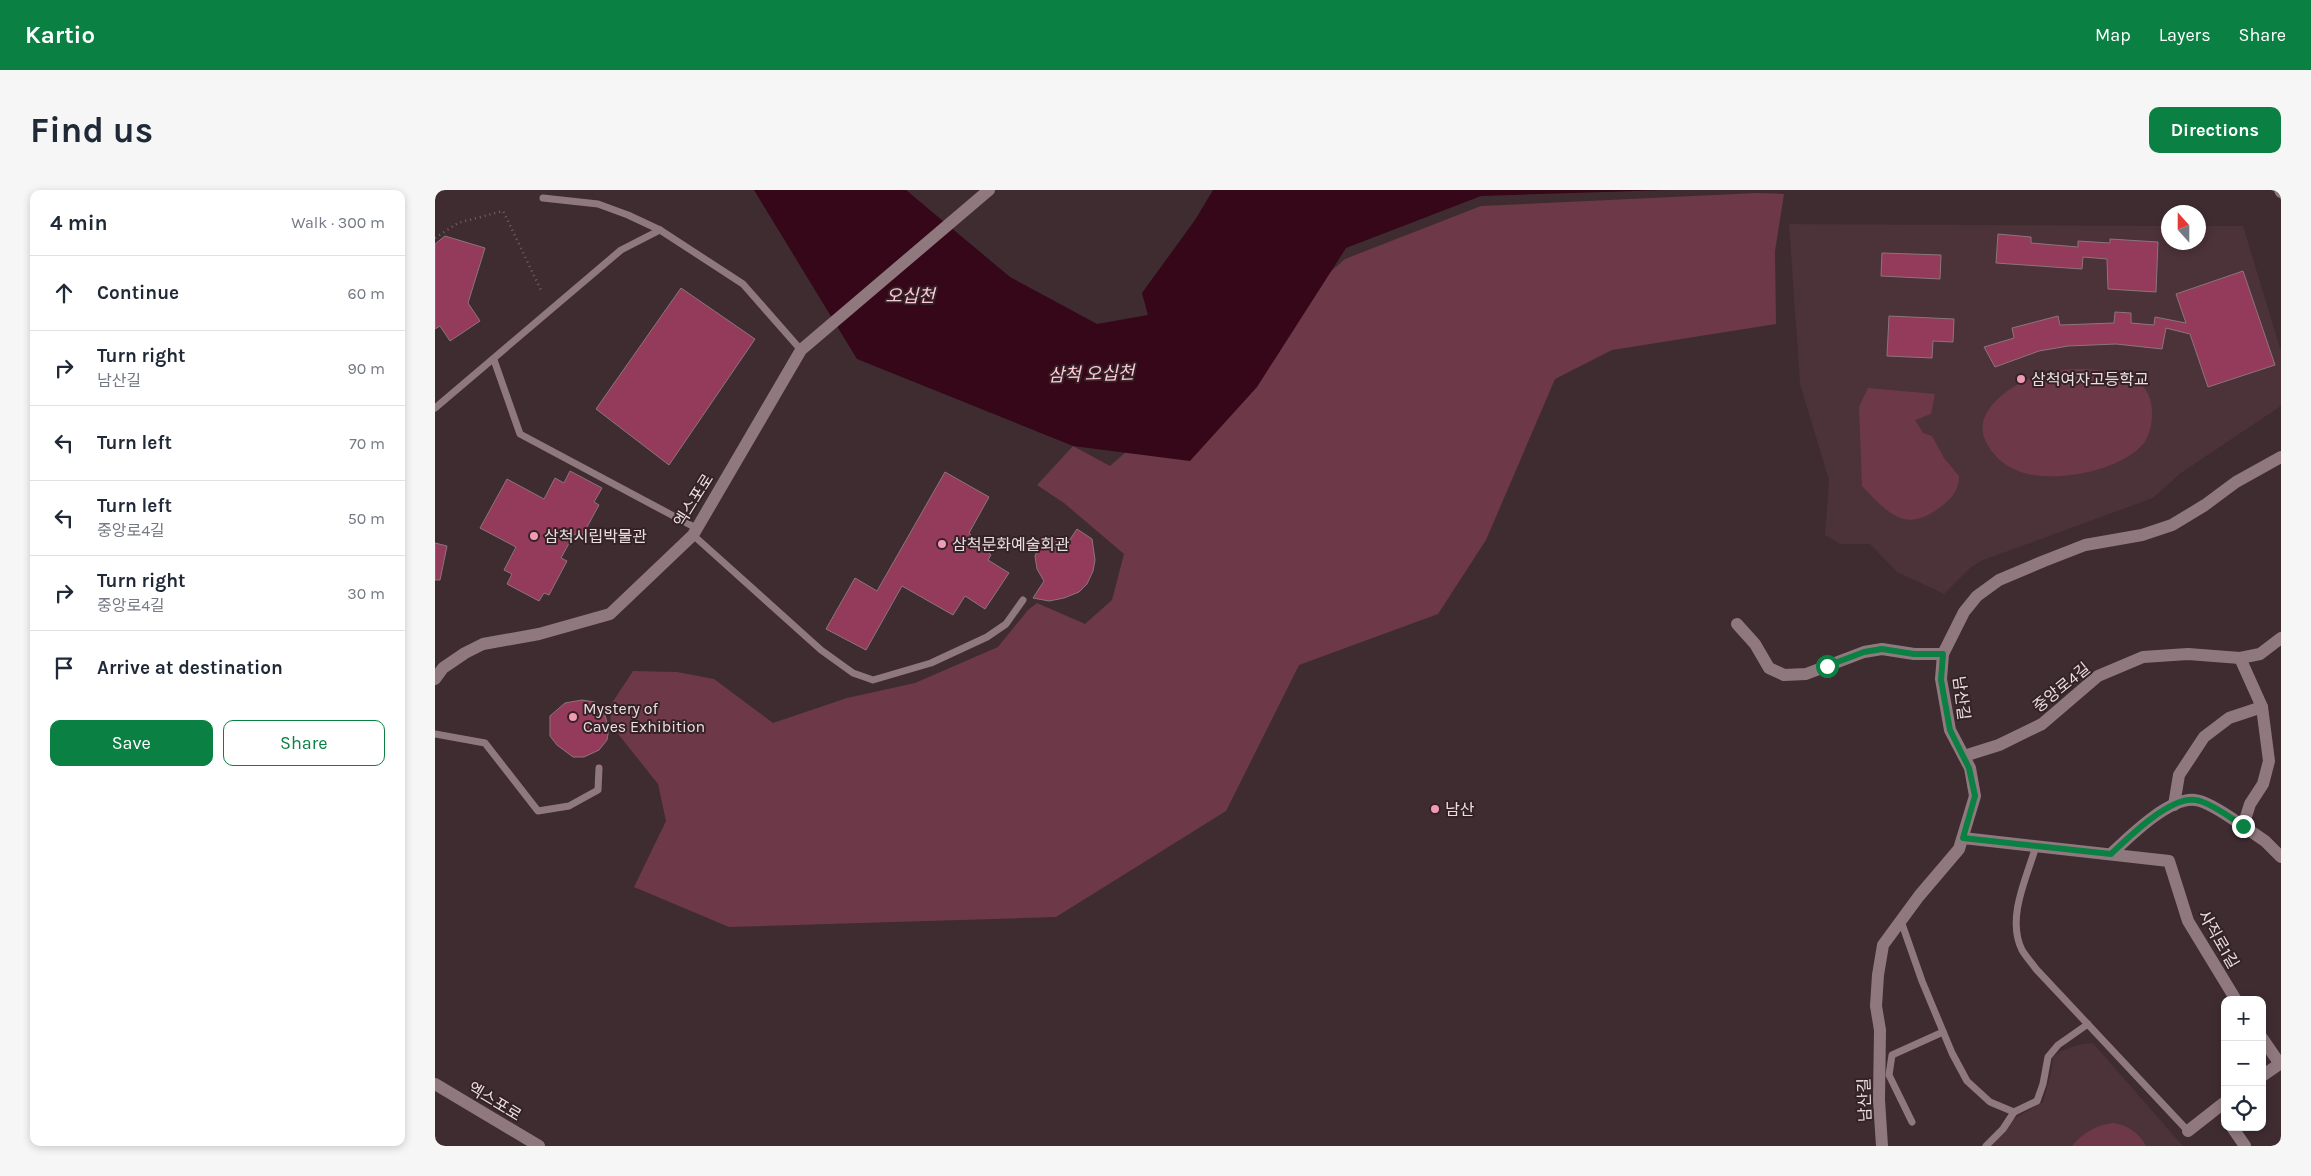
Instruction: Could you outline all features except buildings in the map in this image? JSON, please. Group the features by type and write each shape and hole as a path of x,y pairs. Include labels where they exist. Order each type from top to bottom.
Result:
{"street":[{"name":"엑스포로","path":"435,679 439,667 483,644 539,634 610,614 694,532 801,350 989,190"},
{"name":"남산길","path":"1882,1146 1884,1073 1877,1006 1878,975 1883,945 1959,849 1975,796 1969,768 1950,730 1941,680 1943,654 1964,612 1977,596 1999,580 2085,545 2142,535 2172,525 2205,505 2236,482 2281,457"},
{"path":"1737,624 1755,644 1769,668 1784,675 1806,674 1864,652 1882,649 1914,654 1943,654"},
{"name":"중앙로4길","path":"1964,756 1999,744 2042,724 2098,676 2143,657 2188,654 2240,658 2260,654 2281,638"},
{"path":"2240,658 2262,707 2269,761 2263,784 2250,804 2243,826"},
{"path":"2174,804 2179,775 2204,737 2229,718 2262,707"},
{"path":"1963,838 2111,854 2140,827 2174,804 2195,800 2225,814 2265,841 2281,857"},
{"name":"사직로1길","path":"2111,854 2169,861 2187,921 2234,996"},
{"path":"2264,1041 2280,1063 2266,1073"},
{"name":"엑스포로","path":"435,1084 539,1146"},
{"path":"2188,1131 2221,1110"},
{"path":"2236,1131 2245,1146"}],"lane":[{"path":"543,198 598,204 660,230 743,284 801,350"},
{"path":"435,408 494,360 621,250 660,230"},
{"path":"494,360 520,434 694,532 821,650 853,673 873,680 931,663 987,637 1006,624 1023,600"},
{"path":"435,734 485,743 538,812 569,806 598,790 599,768"},
{"path":"2036,846 2018,904 2016,929 2022,950 2036,968 2188,1131"},
{"path":"1901,921 1922,981 1943,1032 1967,1081 1990,1102 2014,1112"},
{"path":"1986,1146 2003,1129 2014,1112 2037,1101 2043,1084 2048,1057 2058,1045 2088,1024"},
{"path":"1912,1122 1884,1073 1892,1055 1943,1032"}],"path":[{"path":"435,238 458,223 503,211 541,290"}],"shaded area":[{"path":"1757,193 1784,194 1775,251 1776,324 1612,350 1555,379 1486,540 1438,614 1299,665 1226,811 1056,917 729,927 634,887 666,821 658,784 611,725 610,706 633,671 677,672 714,679 773,723 847,698 915,683 998,647 1028,610 1037,603 1085,624 1112,600 1124,554 1064,503 1037,485 1073,446 1110,466 1345,259 1481,206"},
{"path":"1789,224 2161,226 2161,250 2206,250 2206,226 2243,226 2281,351 2281,406 2181,473 2153,498 1981,561 1970,568 1944,594 1897,572 1870,544 1840,544 1825,535 1829,480 1800,384"},
{"path":"2086,369 2121,374 2140,383 2151,401 2151,425 2144,443 2119,462 2083,473 2065,476 2030,474 2011,468 1998,459 1986,442 1983,430 1984,418 1990,407 1999,397 2034,376 2055,371"},
{"path":"1868,388 1935,394 1931,414 1915,420 1923,433 1932,436 1944,458 1959,476 1958,485 1952,496 1943,505 1919,519 1908,520 1890,512 1862,486 1859,407"},
{"path":"2093,1043 2183,1146 1992,1146 2012,1120 2043,1102 2051,1073 2053,1057 2061,1051 2081,1044"},
{"path":"2113,1123 2133,1130 2146,1146 2072,1146 2090,1130"}],"water":[{"name":"오십천","path":"754,190 906,190 1010,277 1097,324 1148,315 1142,293 1195,220 1213,190 1667,190 1481,196 1346,248 1257,387 1190,461 1073,446 857,359"}],"place":[{"name":"삼척여자고등학교","path":"2021,379"},
{"name":"삼척시립박물관","path":"534,536"},
{"name":"삼척문화예술회관","path":"942,544"},
{"name":"Mystery of Caves Exhibition","path":"573,717"},
{"name":"남산","path":"1435,809"}],"route":[{"path":"1827,666 1864,652 1882,649 1914,654 1943,654 1941,680 1945,708 1950,730 1969,768 1975,796 1963,838 2111,854 2140,827 2160,812 2174,804 2195,800 2225,814 2243,826"}],"water label":[{"name":"삼척 오십천","path":"1091,374"}]}
